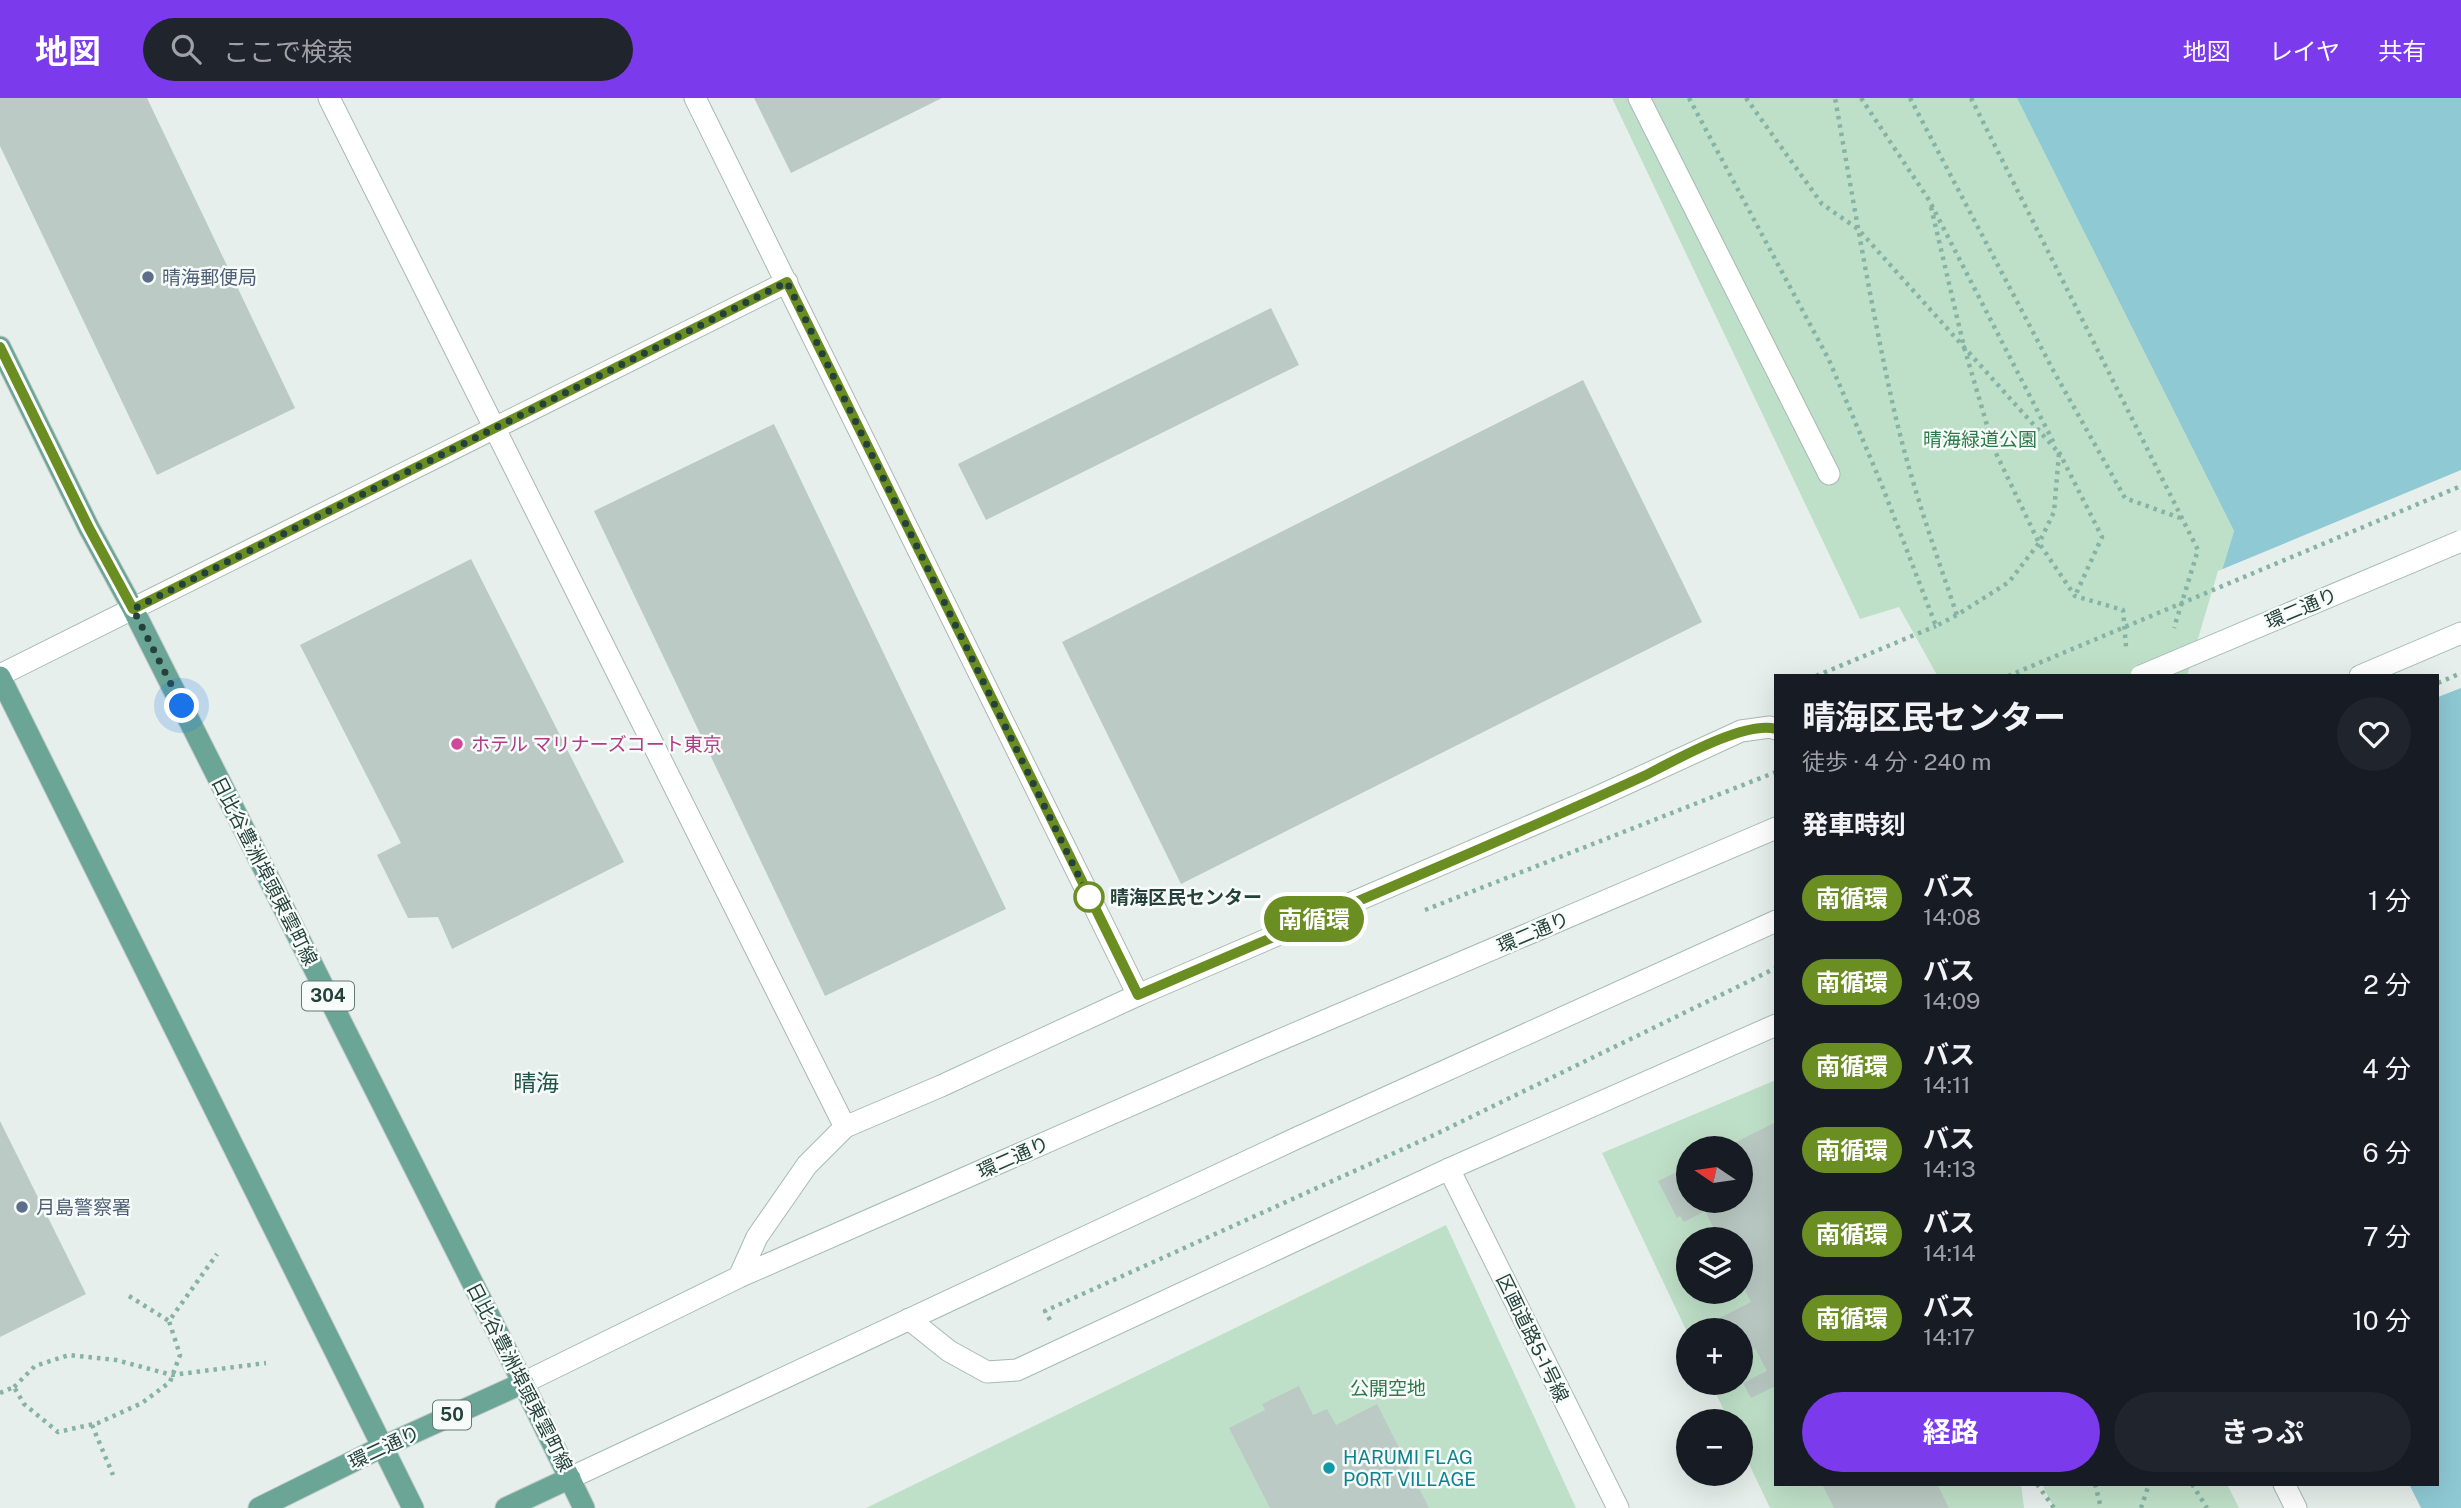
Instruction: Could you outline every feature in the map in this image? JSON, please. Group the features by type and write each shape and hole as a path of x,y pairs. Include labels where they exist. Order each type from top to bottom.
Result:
{"main road":[{"path":"330,98 845,1127"},
{"path":"695,98 1138,995"},
{"path":"1639,98 1829,474"},
{"path":"413,1508 0,676 787,282"},
{"name":"日比谷豊洲埠頭東雲町線","path":"0,347 584,1508"},
{"name":"環二通り","path":"2146,674 2461,541"},
{"path":"2365,674 2461,633"},
{"path":"739,1277 757,1237 807,1165 845,1127 1138,995 1595,799 1741,730 1774,728"},
{"name":"環二通り","path":"260,1508 739,1277 1261,1048 1774,829"},
{"path":"506,1508 1299,1137 1774,922"},
{"path":"909,1319 949,1351 987,1372 1017,1370 1449,1169 1774,1026"},
{"name":"区画道路5-1号線","path":"1449,1169 1618,1508"},
{"path":"2285,1486 2296,1508"}],"path":[{"path":"1689,98 1829,360 1881,483 1936,626"},
{"path":"1746,98 1822,204 1858,229 2059,453 2054,512 2039,543 2009,582 1936,626 1821,674"},
{"path":"1835,98 1893,403 1919,503 1956,615"},
{"path":"1861,98 1929,200 2102,537 2075,596"},
{"path":"1910,98 2053,370 2125,498 2181,518"},
{"path":"1971,98 2198,550 2171,638"},
{"path":"1929,200 1964,347 1994,449 2039,543 2075,596 2123,610 2126,649"},
{"path":"2013,674 2461,486"},
{"path":"2439,683 2461,673"},
{"path":"1415,914 1774,773"},
{"path":"1045,1311 1434,1135 1774,969"},
{"path":"169,1321 217,1254"},
{"path":"14,1387 23,1404 58,1432 92,1425 142,1403 170,1382 180,1355 169,1321 129,1296"},
{"path":"0,1393 14,1387 35,1366 69,1355 116,1360 172,1375 266,1363"},
{"path":"92,1425 113,1475"},
{"path":"2038,1486 2054,1508"},
{"path":"2096,1486 2101,1508"},
{"path":"2141,1508 2148,1486"},
{"path":"2193,1486 2207,1508"}],"green space":[{"name":"晴海緑道公園","path":"1612,98 2017,98 2234,531 2190,674 1936,674 1899,607 1860,619"},
{"path":"1774,1081 1774,1486 2021,1486 2024,1508 1770,1508 1753,1472 1753,1409 1723,1409 1717,1395 1753,1395 1753,1318 1680,1318 1602,1153"},
{"name":"公開空地","path":"1446,1225 1576,1508 866,1508"},
{"path":"2043,1486 2228,1486 2239,1508 2054,1508"}],"water":[{"path":"2017,98 2461,98 2461,1508 2421,1508 2410,1486 2439,1486 2439,674 2190,674 2234,531"}],"pier":[{"path":"2461,470 2461,688 2439,697 2439,674 2188,674 2218,571"}],"building":[{"name":"晴海郵便局","path":"0,98 147,98 295,408 157,475 0,146"},
{"path":"754,98 942,98 791,173"},
{"path":"1271,308 1299,365 986,520 958,464"},
{"name":"晴海区民センター","path":"1583,380 1702,622 1181,884 1062,642"},
{"path":"774,424 1006,909 825,996 594,511"},
{"name":"ホテル マリナーズコート東京","path":"471,559 624,862 452,949 438,917 408,918 377,855 401,843 300,645"},
{"name":"月島警察署","path":"0,1121 86,1294 0,1337"},
{"path":"1774,1123 1774,1389 1773,1387 1751,1398 1753,1378 1767,1371 1755,1348 1753,1349 1753,1318 1720,1318 1747,1304 1753,1304 1753,1227 1713,1227 1706,1213 1754,1213 1754,1136 1748,1136"},
{"path":"1676,1172 1676,1213 1701,1213 1684,1222 1680,1216 1677,1218 1658,1181"},
{"name":"HARUMI FLAG PORT VILLAGE","path":"1299,1386 1313,1415 1327,1409 1336,1425 1377,1404 1429,1508 1270,1508 1229,1428 1265,1410 1262,1404"},
{"path":"1823,1486 1938,1486 1949,1508 1834,1508"}],"bus line":[{"name":"南循環","path":"0,347 89,528 133,609 787,282 1138,995 1595,799 1741,730 1774,728"}],"place":[{"name":"晴海郵便局","path":"148,277"},
{"name":"ホテル マリナーズコート東京","path":"457,744"},
{"name":"晴海区民センター","path":"1089,897"},
{"name":"月島警察署","path":"22,1207"},
{"name":"HARUMI FLAG PORT VILLAGE","path":"1329,1468"}],"district":[{"name":"晴海","path":"536,1083"}],"route":[{"path":"182,706 133,609 787,282 1089,897"}]}
